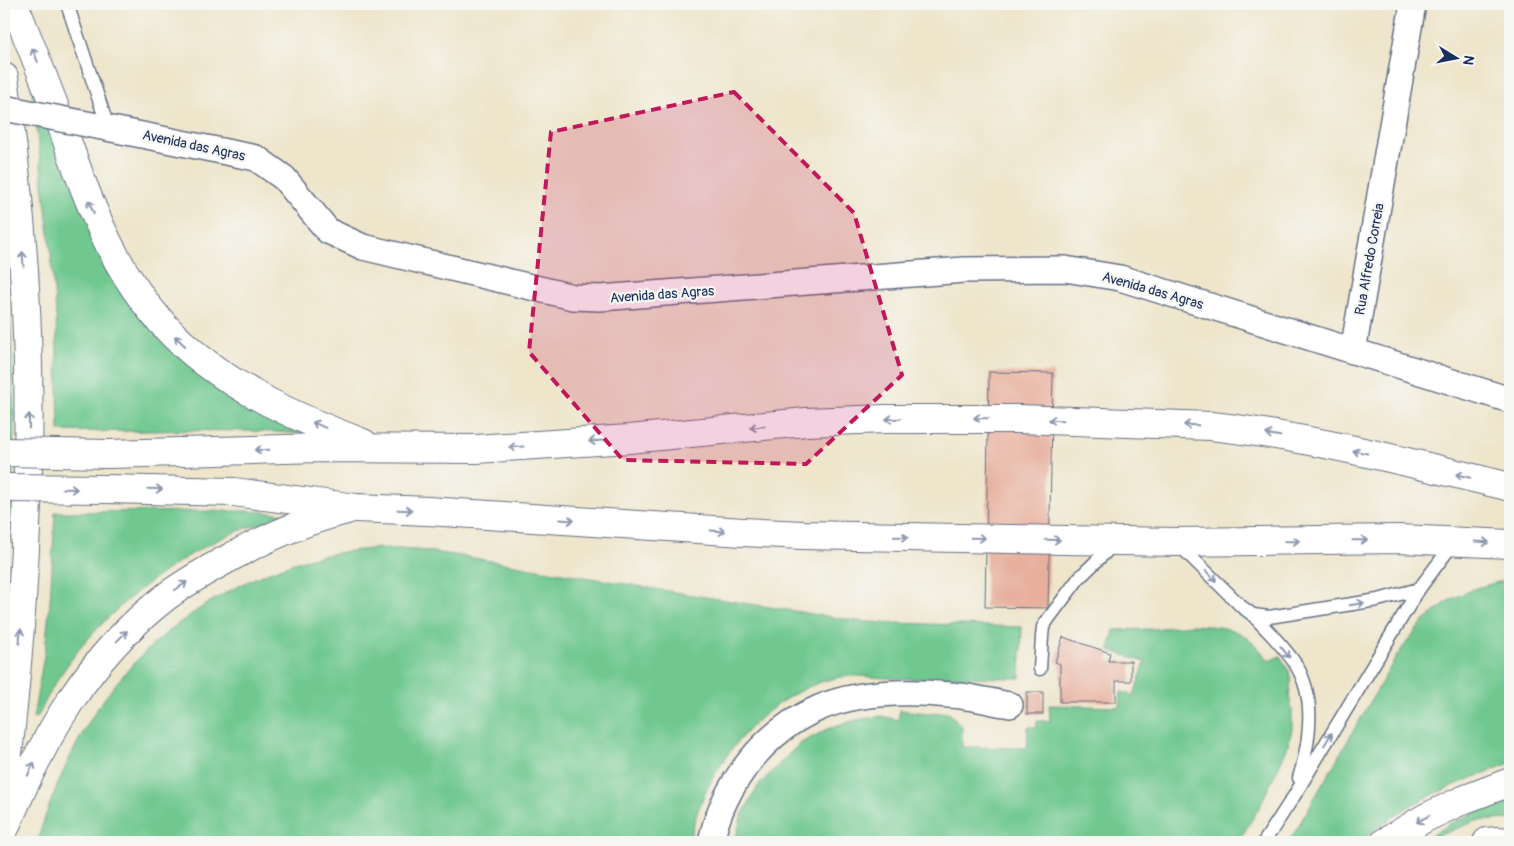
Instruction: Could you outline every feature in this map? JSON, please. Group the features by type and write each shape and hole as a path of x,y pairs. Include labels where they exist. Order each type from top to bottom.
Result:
{"highway":[{"path":"14,4 101,231 126,277 142,298 184,345 204,362 240,386 318,425 381,448"},
{"path":"4,76 18,206 26,310 29,461 17,675 4,789"},
{"path":"4,452 108,454 321,448 476,449 683,435 806,422 942,418 1092,421 1240,429 1307,440 1510,487"},
{"path":"4,488 234,492 356,508 760,533 1176,542 1398,539 1456,540 1510,544"},
{"path":"4,830 23,785 56,722 74,694 109,650 143,616 186,582 255,544 306,522 356,508"},
{"path":"1385,842 1424,818 1463,800 1510,782"},
{"path":"1487,842 1510,842"}],"street":[{"name":"Rua Alfredo Correia","path":"1353,351 1413,4"},
{"name":"Avenida das Agras","path":"4,108 256,158 284,178 328,231 363,246 573,297 600,298 964,270 1065,269 1120,278 1353,351"},
{"path":"1353,351 1510,400"},
{"path":"711,842 727,795 740,774 758,752 779,732 819,708 860,697 887,694 951,695 1010,705"}],"lane":[{"path":"67,4 100,126"},
{"path":"1264,842 1294,796 1419,589 1456,540"},
{"path":"1040,669 1043,627 1062,598 1079,578 1117,541"},
{"path":"1176,542 1242,607 1253,615 1296,666 1306,688 1310,718 1307,751 1294,796"},
{"path":"1253,615 1269,617 1326,609 1378,600 1419,589"}],"highlighted area":[{"path":"734,92 854,213 902,375 806,464 623,460 529,352 551,132"}],"green space":[{"path":"29,65 109,268 305,434 244,431 59,431 56,315 50,243"},
{"path":"4,218 14,420 11,522 4,627"},
{"path":"249,511 290,514 222,538 167,570 140,590 114,612 70,661 52,689 38,717 33,718 45,650 50,602 55,512"},
{"path":"382,548 418,550 462,556 864,622 1022,627 1020,678 946,677 943,679 914,679 848,676 819,683 792,695 767,713 744,735 724,759 708,786 697,814 690,842 37,842 58,783 86,727 105,698 127,671 152,646 179,623 208,603 271,571 323,555"},
{"path":"1506,580 1510,581 1510,763 1431,795 1412,805 1377,828 1361,842 1289,842 1398,654 1421,624 1448,601 1476,588"},
{"path":"1191,625 1236,631 1252,642 1269,661 1280,656 1289,671 1292,729 1287,749 1259,808 1238,842 735,842 741,817 758,786 799,744 828,729 857,720 881,716 898,720 900,710 927,713 948,712 962,726 962,747 1027,748 1028,727 1037,727 1037,721 1050,721 1049,705 1120,707 1121,692 1134,695 1145,662 1109,650 1114,630 1153,629"},
{"path":"1510,798 1510,819 1476,821 1422,842 1451,823"}],"building":[{"path":"989,372 1053,373 1048,608 985,607"},
{"path":"1063,637 1110,653 1108,661 1131,661 1131,681 1116,681 1116,702 1060,702 1060,664 1055,662"},
{"path":"1027,692 1043,692 1043,714 1027,714"}]}
